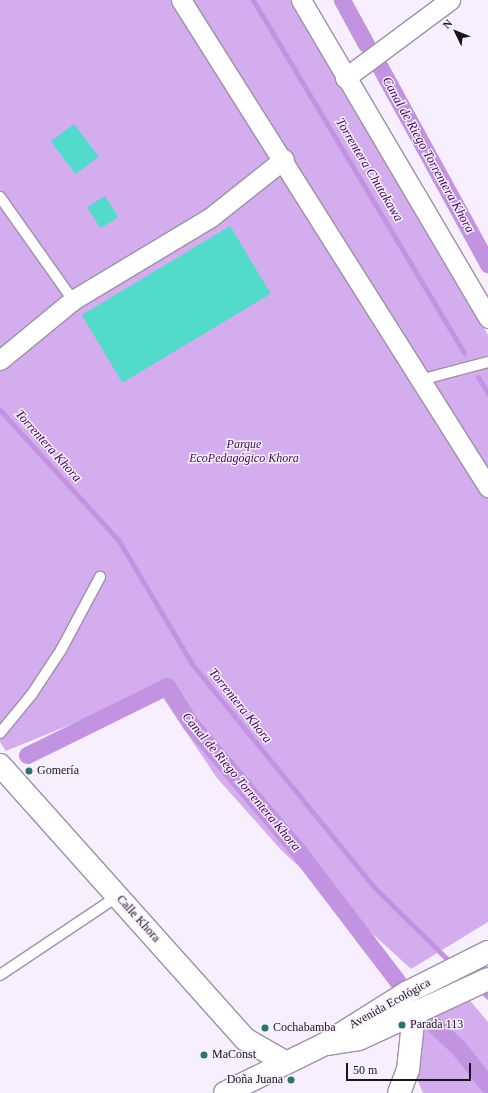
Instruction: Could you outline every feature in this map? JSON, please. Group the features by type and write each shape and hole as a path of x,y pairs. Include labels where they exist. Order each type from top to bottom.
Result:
{"main road":[{"name":"Calle Khora","path":"0,765 245,1039 284,1062"},
{"name":"Avenida Ecológica","path":"325,1044 350,1025 488,953"},
{"name":"Avenida Ecológica","path":"325,1044 359,1039 488,979"},
{"path":"404,1091 408,1070 414,1013 434,980"},
{"path":"225,1093 284,1062 325,1044"}],"street":[{"path":"181,0 284,159 420,380 488,487"},
{"path":"301,0 345,78 488,318"},
{"path":"345,78 450,0"},
{"path":"0,360 73,300 210,217 284,159"}],"lane":[{"path":"0,197 73,300"},
{"path":"420,380 488,362"},
{"path":"0,733 32,694 61,650 100,577"},
{"path":"0,975 118,896"}],"green space":[{"name":"Parque EcoPedagógico Khora","path":"0,0 293,0 488,335 488,922 411,969 282,851 217,778 157,689 6,751 0,742"},
{"path":"467,997 488,1022 488,1093 423,1093 415,1074 419,1018"}],"building":[{"path":"74,124 99,157 76,174 51,141"},
{"path":"105,196 118,217 100,228 87,207"},
{"path":"230,226 271,294 122,383 82,315"}],"waterway":[{"name":"Torrentera Chutakawa","path":"253,0 464,353"},
{"name":"Canal de Riego Torrentera Khora","path":"342,0 366,44"},
{"name":"Canal de Riego Torrentera Khora","path":"380,67 488,264"},
{"path":"478,377 488,393"},
{"name":"Torrentera Khora","path":"0,410 119,541 192,664 374,887 452,964"},
{"name":"Canal de Riego Torrentera Khora","path":"27,755 167,686 190,723 299,852 398,982"},
{"name":"Torrentera Khora","path":"480,989 488,997"},
{"name":"Canal de Riego Torrentera Khora","path":"432,1023 457,1046 488,1085"}],"place":[{"name":"Gomería","path":"29,771"},
{"name":"Parada 113","path":"402,1025"},
{"name":"Cochabamba","path":"265,1028"},
{"name":"MaConst","path":"204,1055"},
{"name":"Doña Juana","path":"291,1080"}]}
